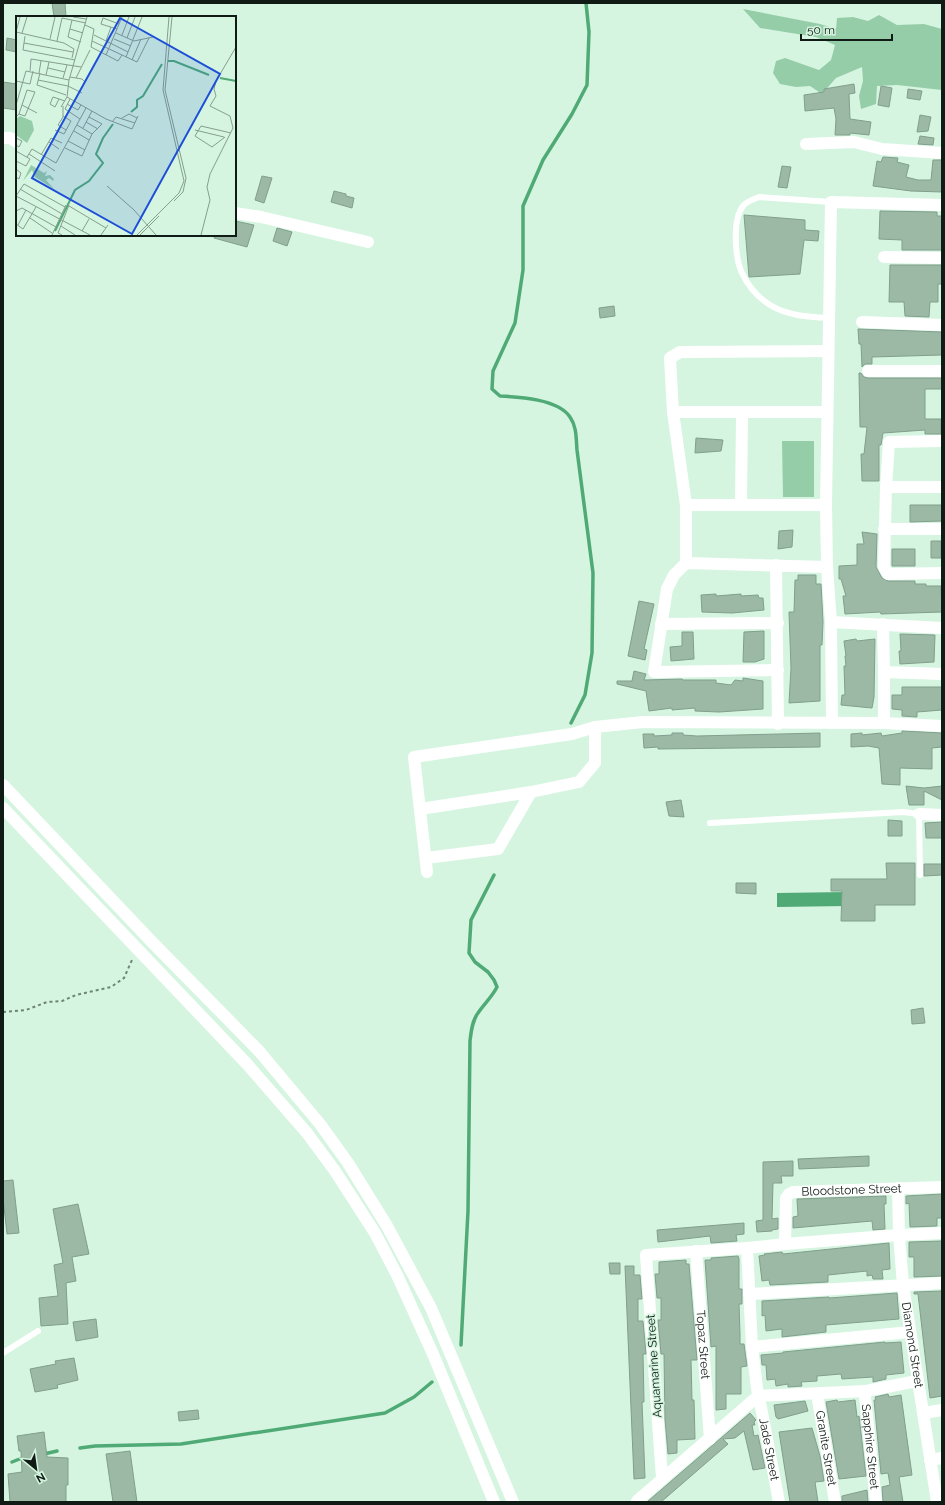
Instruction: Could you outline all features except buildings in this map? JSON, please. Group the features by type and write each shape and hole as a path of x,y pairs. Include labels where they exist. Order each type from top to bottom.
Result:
{"street":[{"path":"3,138 10,138 16,141"},
{"path":"806,144 854,142 882,149 942,153"},
{"path":"832,723 826,505 831,202 942,205"},
{"path":"236,213 261,217 368,242"},
{"path":"884,257 942,258"},
{"path":"862,322 942,325"},
{"path":"778,670 654,672 667,589 674,575 686,563 686,506 673,412 670,358 680,352 828,351"},
{"path":"868,371 942,371"},
{"path":"673,412 827,412"},
{"path":"741,505 742,413"},
{"path":"942,441 889,442 884,529 884,567 888,574 942,573"},
{"path":"886,487 942,487"},
{"path":"686,506 826,505"},
{"path":"884,529 942,529"},
{"path":"686,563 827,566"},
{"path":"776,565 778,623 778,724"},
{"path":"830,622 942,628"},
{"path":"661,624 778,623"},
{"path":"883,624 884,723"},
{"path":"884,672 942,674"},
{"path":"427,872 414,757 572,734 595,727 643,722 778,724 884,723 942,726"},
{"path":"420,809 531,792 579,782 595,763 595,727"},
{"path":"3,785 152,942 259,1051 294,1091 324,1130 368,1193 410,1267 431,1308 513,1502"},
{"path":"426,858 498,849 531,792"},
{"path":"3,808 247,1064 307,1133 356,1202 375,1233 416,1316 458,1411 494,1502"},
{"path":"919,814 942,815"},
{"name":"Bloodstone Street","path":"785,1244 786,1198 793,1192 942,1187"},
{"name":"Diamond Street","path":"898,1188 899,1235 903,1285 917,1380 938,1502"},
{"path":"696,1251 942,1233"},
{"name":"Jade Street","path":"746,1248 752,1347 758,1396 778,1502"},
{"name":"Aquamarine Street","path":"662,1478 646,1255 696,1251"},
{"name":"Topaz Street","path":"696,1251 710,1439"},
{"path":"749,1294 942,1283"},
{"path":"752,1347 910,1332"},
{"path":"637,1501 758,1396 866,1391 917,1380"},
{"name":"Sapphire Street","path":"866,1391 865,1397 876,1502"},
{"name":"Granite Street","path":"817,1394 835,1502"},
{"path":"923,1413 942,1410"},
{"path":"930,1460 942,1458"},
{"path":"489,1489 505,1483"}],"lane":[{"path":"829,318 796,315 783,312 759,297 743,274 739,264 735,227 743,206 750,200 759,197 831,202"},
{"path":"710,823 903,812 919,814 920,875"},
{"path":"3,1353 38,1331"}],"path":[{"path":"3,1012 26,1010 46,1002 62,1001 76,995 111,987 124,978 131,962 140,953"}],"shaded area":[{"path":"743,9 820,24 836,29 837,18 853,17 868,21 879,15 897,25 924,24 942,29 942,90 897,85 877,86 876,104 861,109 859,96 863,81 862,67 836,78 822,94 810,86 796,87 780,84 773,73 776,61 785,58 819,70 831,60 835,45 816,37 760,28"},
{"path":"782,441 814,441 814,497 783,497"},
{"path":"847,892 847,906 777,907 777,893"}],"waterway":[{"path":"571,723 585,695 592,653 593,573 575,429 570,417 557,406 538,400 500,396 492,389 493,371 515,323 523,270 523,206 543,160 572,114 587,85 589,32 586,3"},
{"path":"461,1345 468,1211 470,1041 474,1019 497,987 488,972 475,962 469,953 471,920 494,875"},
{"path":"80,1448 95,1446 181,1444 385,1413 414,1397 432,1382"},
{"path":"44,1454 57,1451"},
{"path":"12,1462 22,1458"}]}
